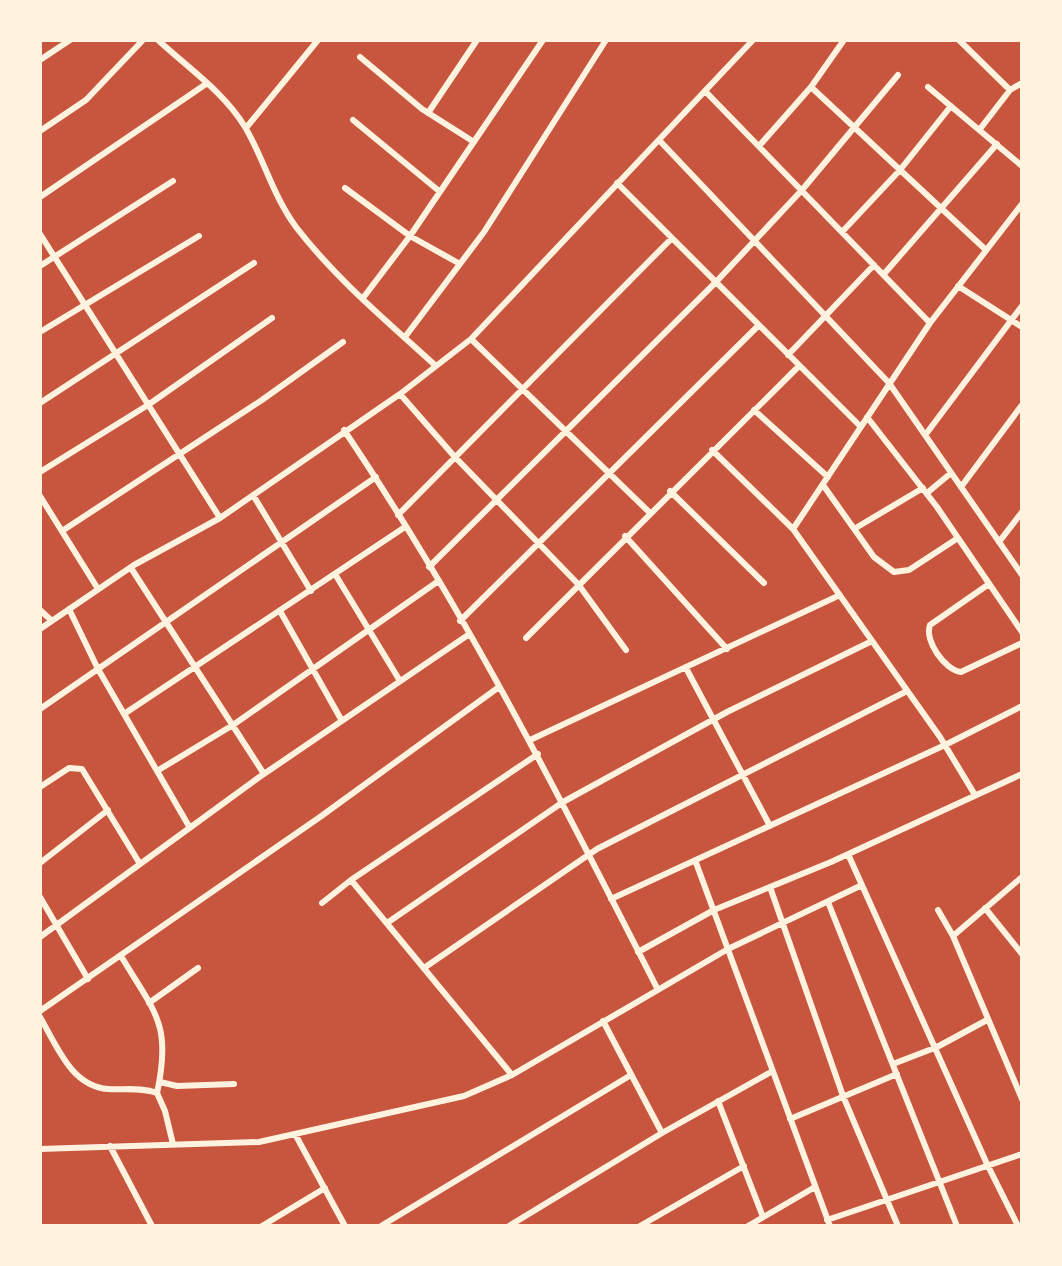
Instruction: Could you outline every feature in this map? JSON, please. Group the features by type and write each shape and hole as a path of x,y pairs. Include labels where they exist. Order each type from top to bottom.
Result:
{"street":[{"path":"40,60 70,40"},
{"path":"40,131 86,100 143,40"},
{"path":"158,40 206,84 246,128 269,183 296,226 338,276 436,366"},
{"path":"246,128 318,40"},
{"path":"428,113 477,40"},
{"path":"363,298 410,236 544,40"},
{"path":"405,338 484,232 606,40"},
{"path":"40,629 131,568 219,519 344,430 400,394 471,339 753,40"},
{"path":"759,146 811,87 844,40"},
{"path":"959,40 1010,90"},
{"path":"359,57 428,113 474,142"},
{"path":"429,567 715,283 802,190 898,75"},
{"path":"980,129 1010,90 1022,83"},
{"path":"40,197 206,84"},
{"path":"811,87 986,250"},
{"path":"928,87 1022,166"},
{"path":"706,92 930,323"},
{"path":"842,232 900,170 951,106"},
{"path":"353,120 439,191"},
{"path":"659,140 890,383 1022,575"},
{"path":"884,275 943,210 997,144"},
{"path":"40,266 173,181"},
{"path":"617,183 861,427"},
{"path":"345,188 410,236 460,264"},
{"path":"793,529 930,323 1022,204"},
{"path":"40,234 219,519"},
{"path":"40,332 199,236"},
{"path":"398,515 671,238"},
{"path":"40,403 254,262"},
{"path":"788,355 824,314 874,265"},
{"path":"958,286 1022,327"},
{"path":"926,435 1022,306"},
{"path":"40,472 148,405 272,318"},
{"path":"460,621 758,326"},
{"path":"471,339 649,512"},
{"path":"62,531 343,342"},
{"path":"526,638 670,491 799,366"},
{"path":"400,394 495,500 578,584 626,650"},
{"path":"961,487 1022,405"},
{"path":"754,410 828,477"},
{"path":"867,417 925,491 1022,632"},
{"path":"344,430 376,477 538,754 657,990"},
{"path":"712,450 793,529 945,746 975,795"},
{"path":"855,530 925,491 951,473"},
{"path":"40,709 376,477"},
{"path":"822,485 874,557 894,572 909,570 958,538"},
{"path":"670,491 764,583"},
{"path":"253,495 311,591"},
{"path":"40,496 99,589"},
{"path":"999,542 1022,512"},
{"path":"124,713 405,527"},
{"path":"625,537 727,649"},
{"path":"131,568 264,774"},
{"path":"335,574 400,681"},
{"path":"157,771 233,725 437,582"},
{"path":"989,584 930,625 928,636 934,648 948,666 961,672 1022,643"},
{"path":"530,740 841,596"},
{"path":"69,609 98,669 190,828"},
{"path":"40,610 52,621"},
{"path":"280,611 342,721"},
{"path":"40,937 264,774 468,635"},
{"path":"387,923 564,802 715,718 872,641"},
{"path":"687,668 770,826"},
{"path":"40,1012 499,687"},
{"path":"424,968 590,853 907,691"},
{"path":"611,899 945,746 1022,706"},
{"path":"322,904 351,880 538,754"},
{"path":"40,788 69,768 82,769 141,864"},
{"path":"638,952 714,911 848,854 1022,774"},
{"path":"40,863 108,810"},
{"path":"848,854 937,1047 987,1164 1018,1226"},
{"path":"695,860 771,1072 829,1223 887,1198 1022,1154"},
{"path":"953,936 1022,877"},
{"path":"351,880 512,1075"},
{"path":"41,1146 259,1142 464,1096 512,1075 728,949 862,885"},
{"path":"770,887 843,1096 898,1226"},
{"path":"40,897 88,979"},
{"path":"828,902 957,1226"},
{"path":"985,908 1022,954"},
{"path":"938,910 953,936 1022,1099"},
{"path":"121,956 162,1028 164,1056 157,1093 165,1111 173,1144"},
{"path":"149,1003 198,968"},
{"path":"40,1017 73,1073 86,1083 107,1089 149,1090 157,1093"},
{"path":"893,1064 937,1047 987,1020"},
{"path":"603,1021 662,1133"},
{"path":"509,1226 662,1133 771,1072"},
{"path":"790,1119 897,1074"},
{"path":"381,1226 631,1075"},
{"path":"160,1082 177,1086 234,1084"},
{"path":"718,1101 763,1217"},
{"path":"295,1134 345,1226"},
{"path":"110,1146 152,1226"},
{"path":"640,1226 744,1166"},
{"path":"748,1226 815,1187"},
{"path":"262,1226 324,1188"}]}
